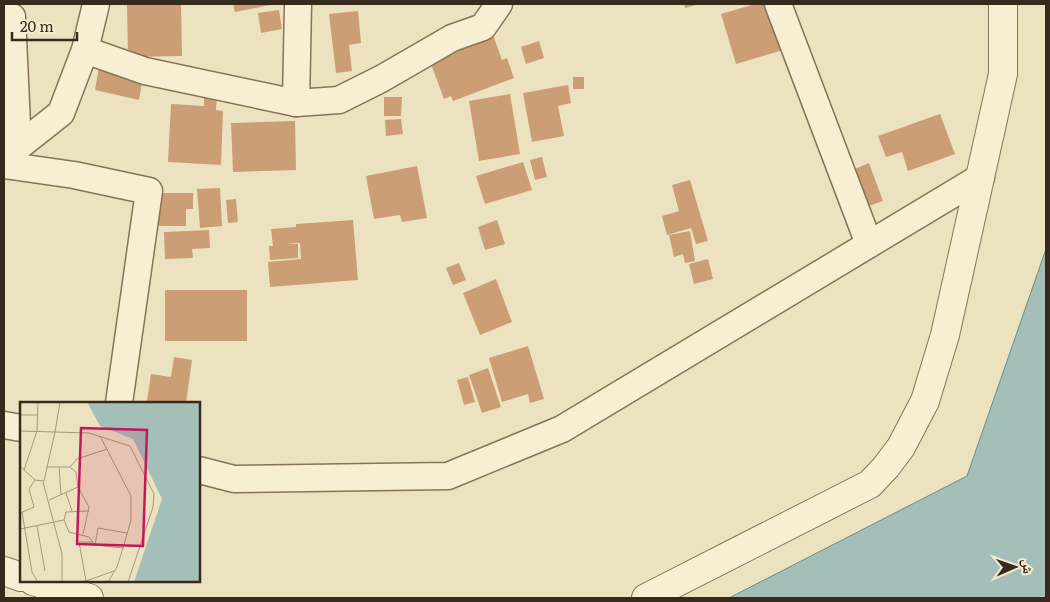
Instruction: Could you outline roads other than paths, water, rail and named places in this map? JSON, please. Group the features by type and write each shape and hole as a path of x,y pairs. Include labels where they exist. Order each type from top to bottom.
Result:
{"street":[{"path":"9,156 61,113 85,50 96,4"},
{"path":"296,103 298,4"},
{"path":"85,50 146,71 296,103 339,100 381,79 452,38 483,26 499,4"},
{"path":"778,4 869,244"},
{"path":"646,598 870,484 901,447 925,401 945,335 1003,74 1003,4"},
{"path":"4,17 12,17 9,156"},
{"path":"9,156 74,175 149,191 119,402"},
{"path":"200,470 234,479 448,476 562,429 981,177"},
{"path":"4,425 20,428"},
{"path":"4,572 20,577"},
{"path":"36,582 89,598"}],"water":[{"path":"1046,249 1046,598 729,598 967,476"}]}
